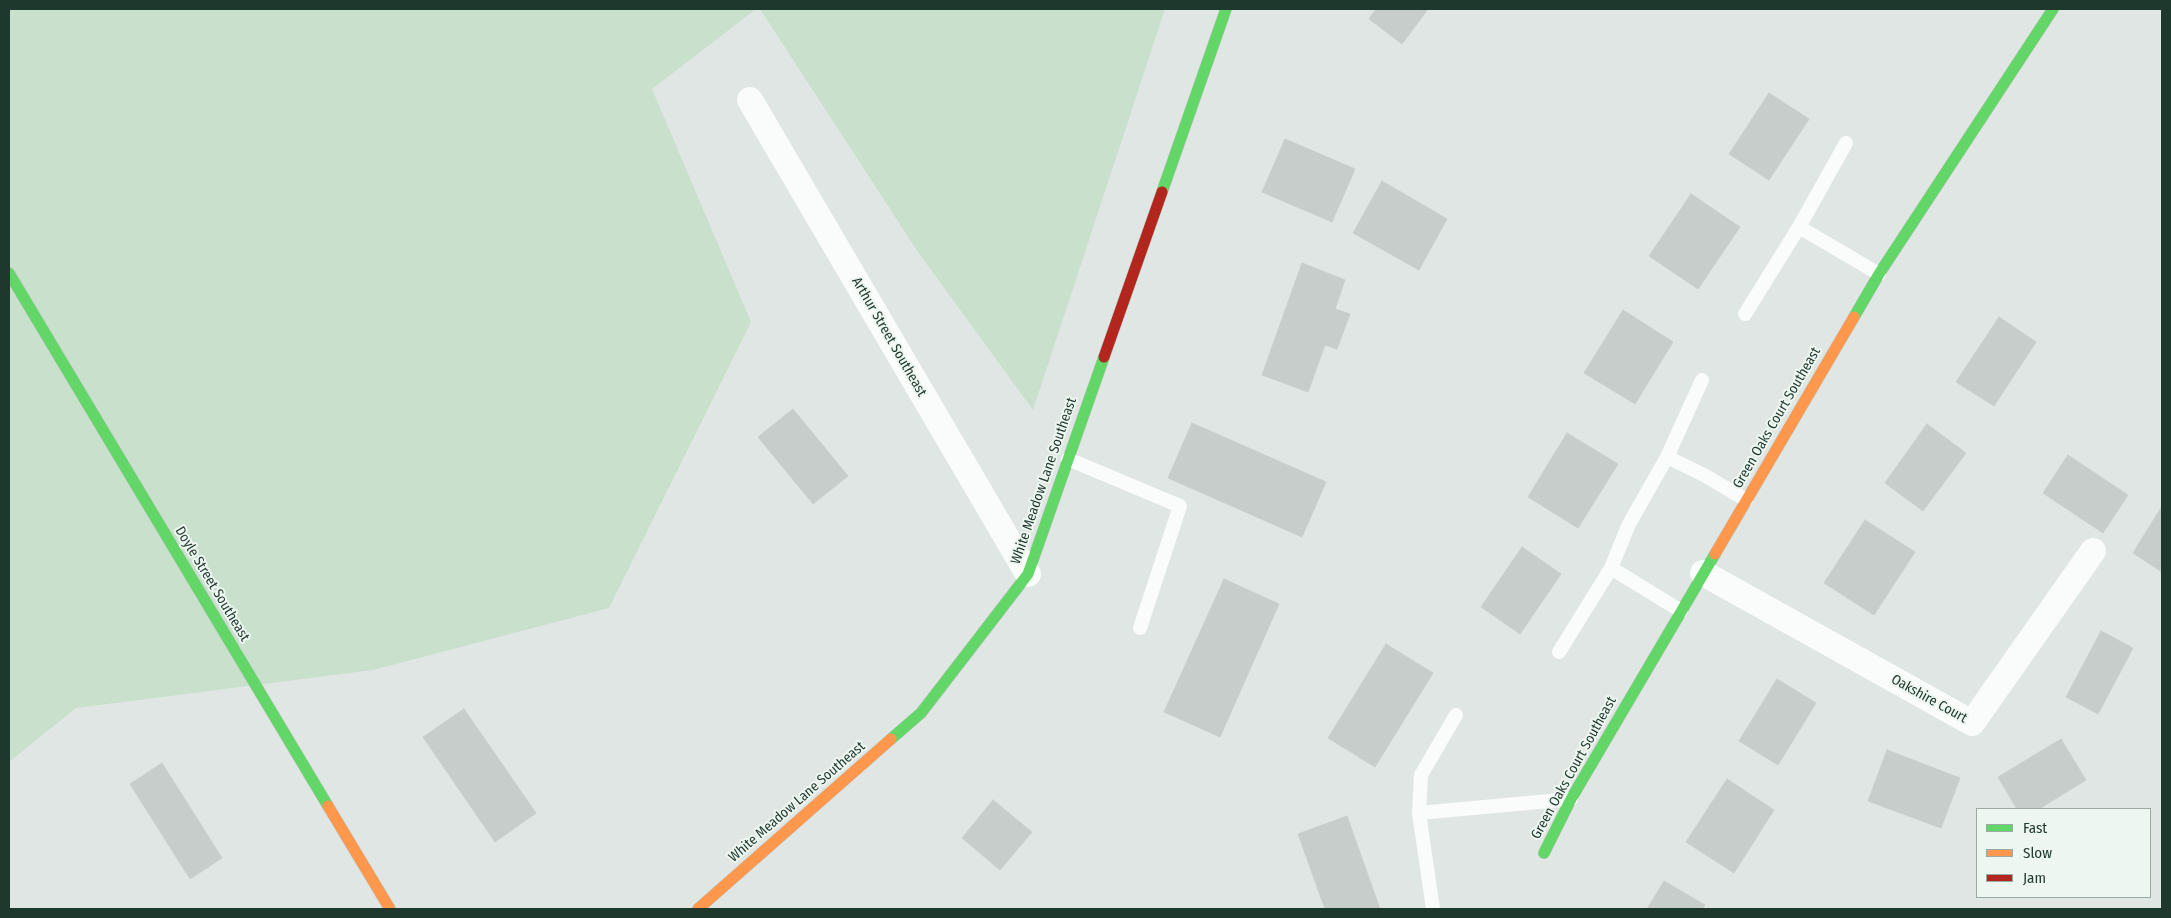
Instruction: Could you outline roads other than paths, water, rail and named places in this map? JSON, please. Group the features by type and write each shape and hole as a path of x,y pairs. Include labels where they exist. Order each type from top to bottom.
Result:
{"street":[{"name":"White Meadow Lane Southeast","path":"698,909 921,713 1028,574 1226,9"},
{"name":"Green Oaks Court Southeast","path":"1544,853 1570,800 1878,274 2053,9"},
{"name":"Arthur Street Southeast","path":"750,100 1028,574"},
{"name":"Doyle Street Southeast","path":"9,273 390,909"},
{"name":"Oakshire Court","path":"1702,573 1972,723 2093,552"}],"lane":[{"path":"1745,314 1799,227 1846,143"},
{"path":"1799,227 1878,274"},
{"path":"1559,652 1611,568 1629,524 1667,457 1702,380"},
{"path":"1667,457 1704,475 1746,500"},
{"path":"1068,459 1180,506 1140,628"},
{"path":"1611,568 1681,611"},
{"path":"1433,909 1419,813 1421,775 1456,715"},
{"path":"1419,813 1570,800"}]}
